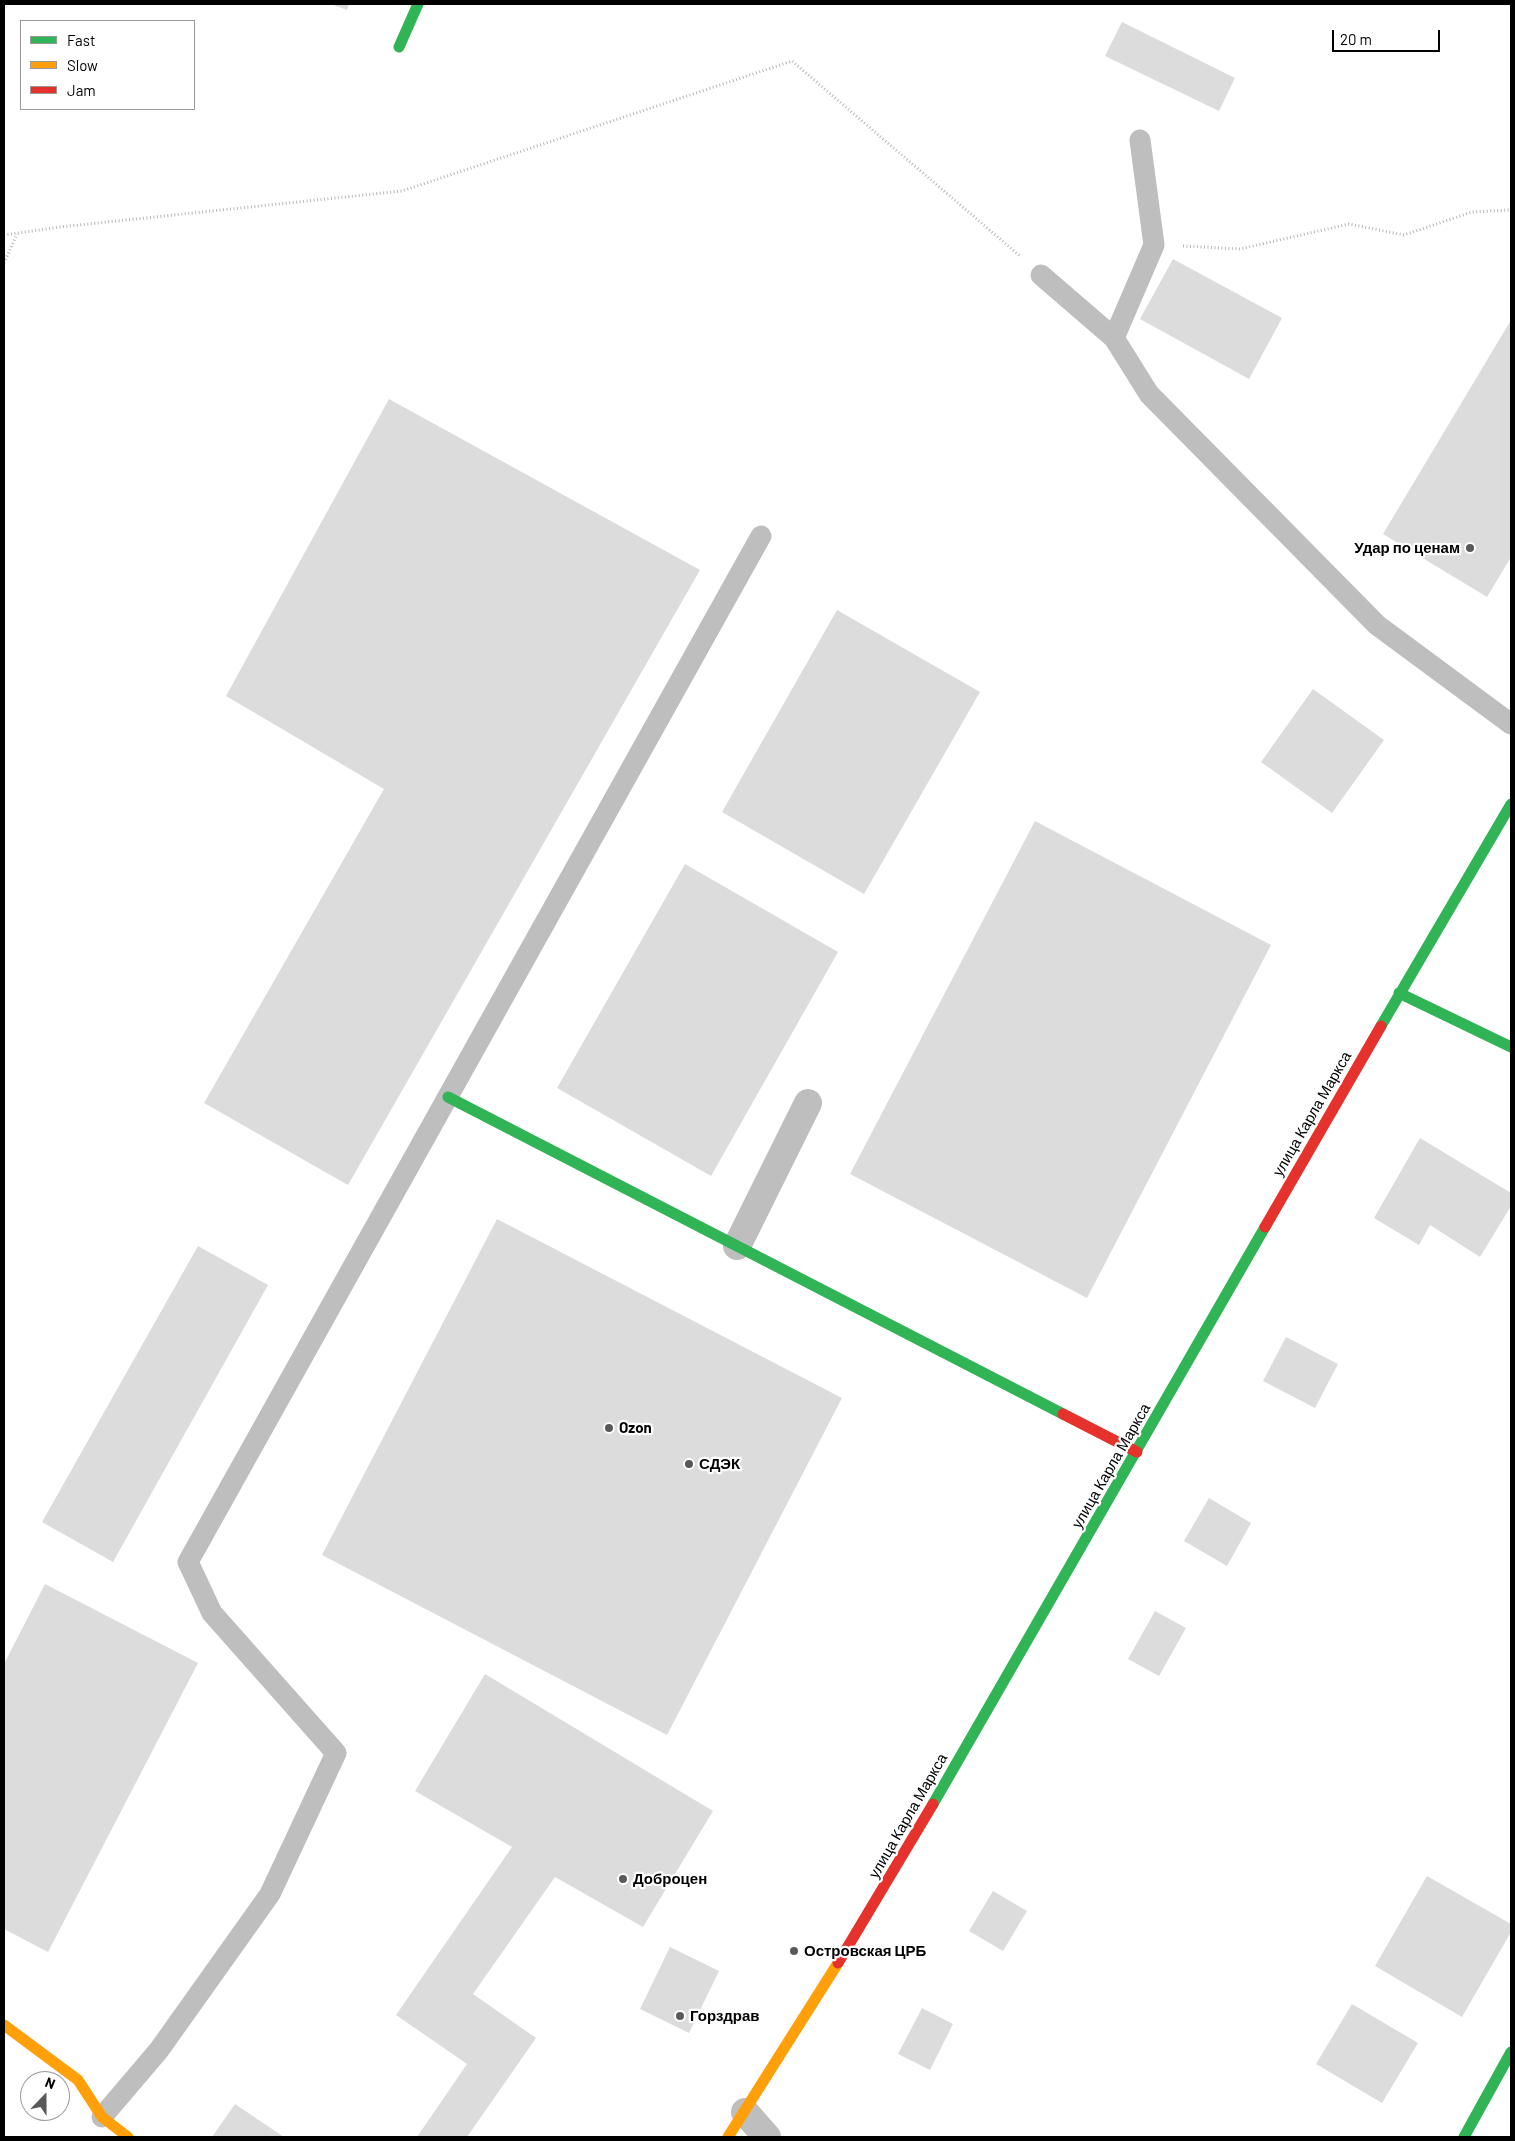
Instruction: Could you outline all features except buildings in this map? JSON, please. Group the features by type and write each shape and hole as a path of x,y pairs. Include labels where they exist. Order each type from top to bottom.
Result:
{"main road":[{"path":"399,47 418,4"},
{"name":"улица Карла Маркса","path":"728,2137 860,1929 1137,1452 1399,993 1511,804"},
{"path":"1399,993 1511,1047"},
{"path":"448,1097 1137,1452"},
{"path":"4,2025 78,2080 102,2117 128,2137"},
{"path":"1464,2137 1511,2052"}],"street":[{"path":"737,1246 808,1103"},
{"path":"745,2112 767,2137"}],"lane":[{"path":"1114,338 1154,245 1140,140"},
{"path":"1041,275 1114,338 1149,394 1377,624 1511,724"},
{"path":"102,2117 159,2050 270,1894 336,1753 212,1613 188,1562 761,536"}],"path":[{"path":"4,235 402,191 792,61 1041,275"},
{"path":"1154,245 1240,248 1349,224 1404,236 1472,212 1510,210 1511,208"},
{"path":"4,264 17,233"}],"traffic: fast":[{"path":"399,47 418,4"},
{"path":"1381,1026 1511,804"},
{"path":"1399,993 1511,1047"},
{"path":"448,1097 1063,1414"},
{"path":"933,1804 1265,1227"},
{"path":"1464,2137 1511,2052"}],"traffic: slow":[{"path":"728,2137 838,1963"},
{"path":"4,2025 78,2080 102,2117 128,2137"}],"traffic: jam":[{"path":"1265,1227 1381,1026"},
{"path":"1063,1414 1137,1452"},
{"path":"838,1963 933,1804"}],"place":[{"name":"Удар по ценам","path":"1470,548"},
{"name":"Ozon","path":"609,1428"},
{"name":"СДЭК","path":"689,1464"},
{"name":"Доброцен","path":"623,1879"},
{"name":"Островская ЦРБ","path":"794,1951"},
{"name":"Горздрав","path":"680,2016"}]}
